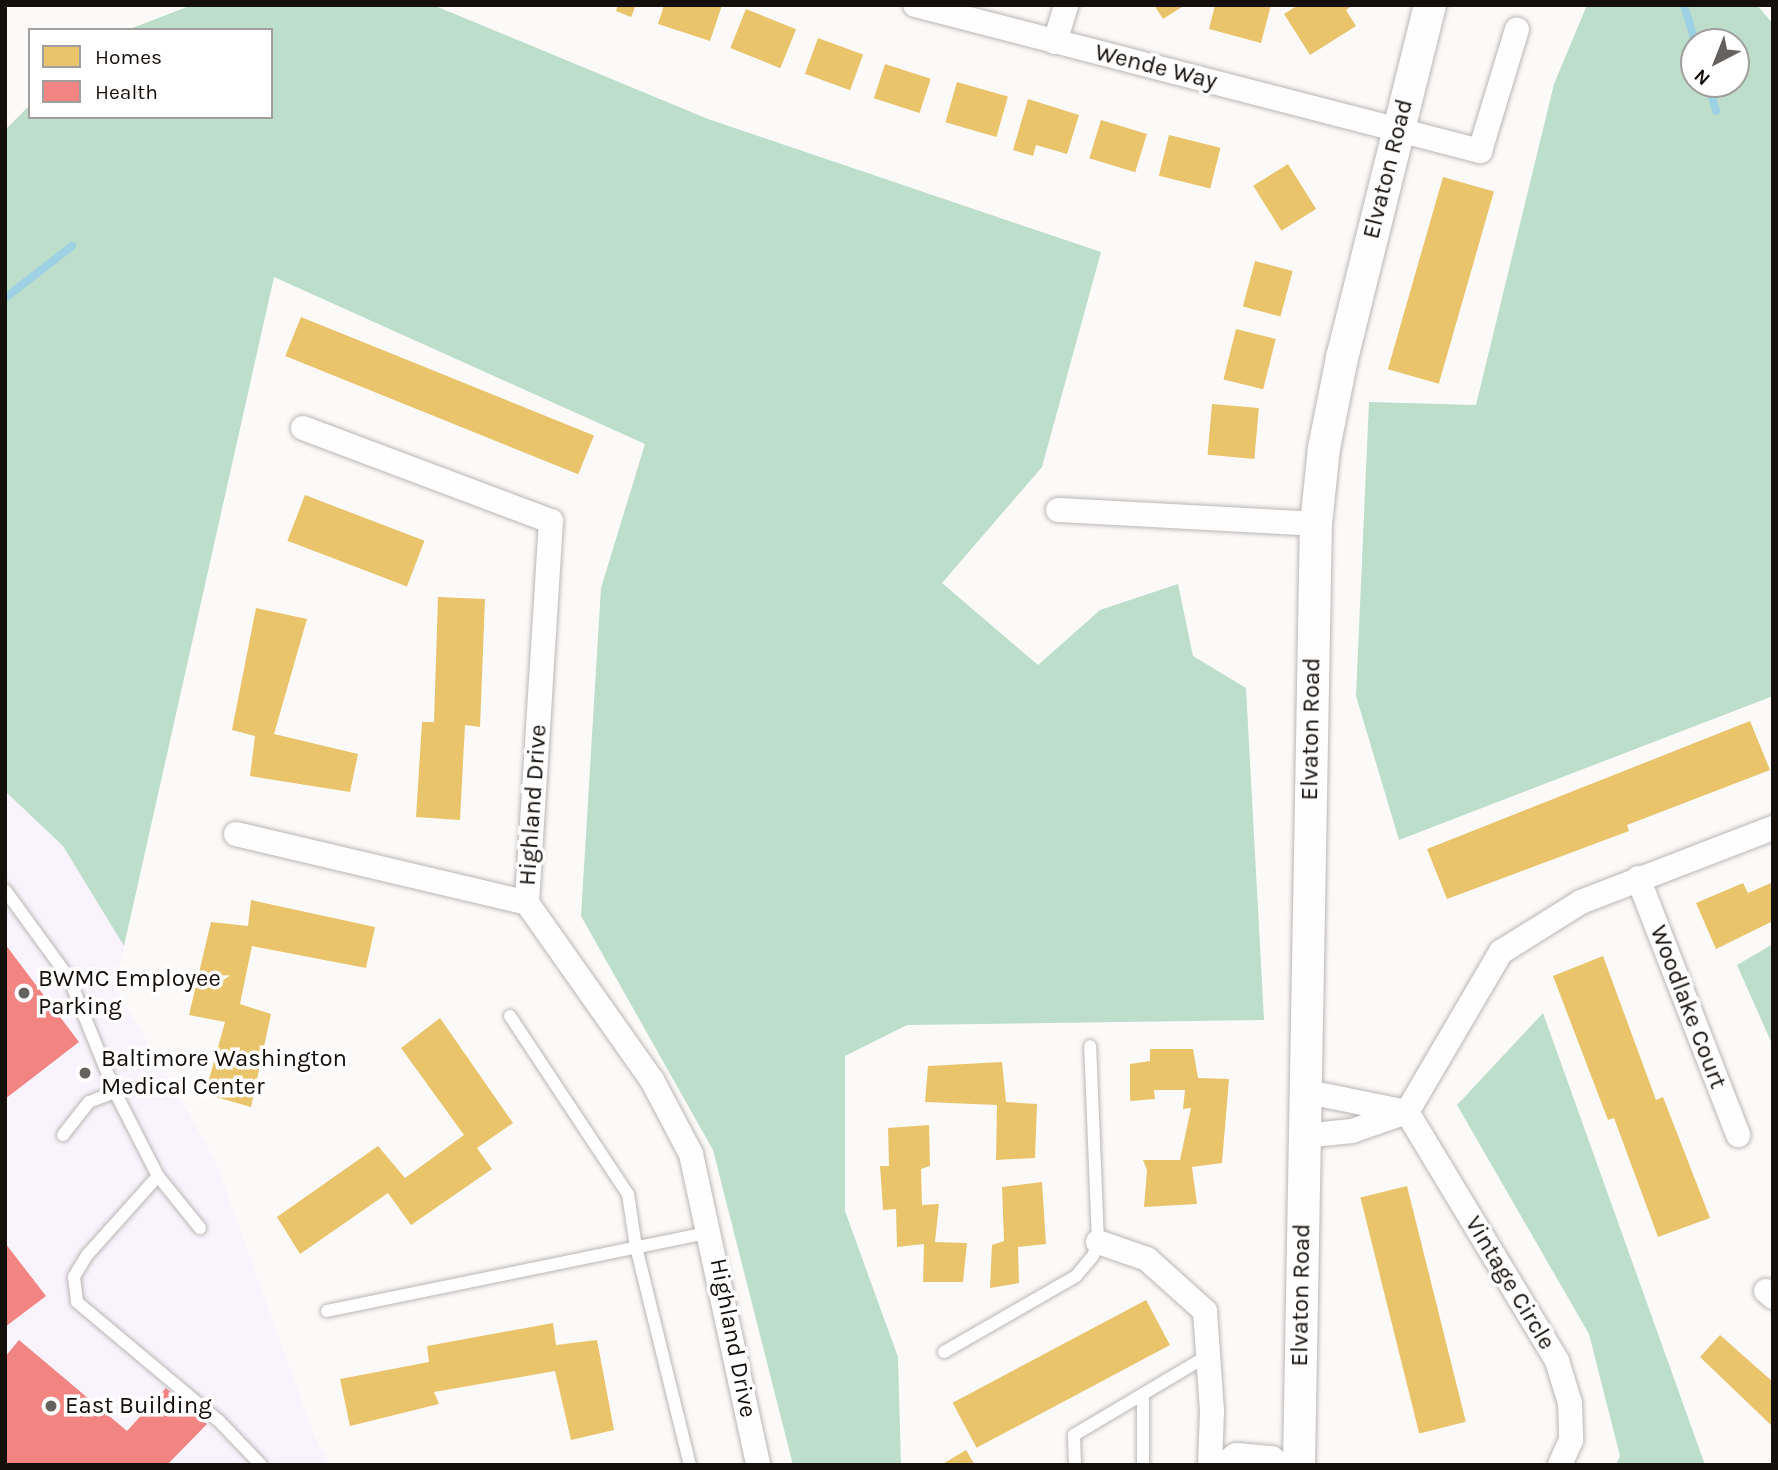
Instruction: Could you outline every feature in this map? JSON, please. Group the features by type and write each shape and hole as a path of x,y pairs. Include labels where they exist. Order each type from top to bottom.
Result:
{"street":[{"name":"Wende Way","path":"915,5 1480,150 1517,29"},
{"path":"1055,41 1066,5"},
{"name":"Elvaton Road","path":"1299,1465 1303,1091 1316,524 1324,448 1342,358 1430,5"},
{"name":"Highland Drive","path":"303,428 551,521 527,903 652,1080 691,1154 711,1232 758,1465"},
{"path":"1058,510 1316,524"},
{"path":"1303,1136 1352,1131 1407,1112 1501,952 1552,917 1638,878 1773,828"},
{"path":"236,834 527,903"},
{"name":"Woodlake Court","path":"1638,878 1738,1135"},
{"path":"1303,1091 1407,1112"},
{"name":"Vintage Circle","path":"1407,1112 1557,1361 1570,1403 1571,1440 1560,1465"},
{"path":"1098,1242 1147,1259 1177,1281 1205,1311 1209,1355 1209,1465"},
{"path":"1223,1465 1236,1455 1272,1458 1280,1465"}],"lane":[{"path":"5,890 69,978 115,1092 159,1176 200,1228"},
{"path":"510,1016 628,1194 636,1247 690,1465"},
{"path":"944,1352 1076,1276 1093,1256 1098,1242 1090,1046"},
{"path":"63,1135 89,1102 115,1092"},
{"path":"159,1176 87,1255 74,1277 77,1302 219,1421 261,1465"},
{"path":"327,1311 711,1232"},
{"path":"1075,1465 1074,1434 1209,1355"},
{"path":"1143,1394 1143,1465"}],"shaded area":[{"name":"Baltimore Washington Medical Center","path":"5,791 63,846 124,946 115,986 215,1160 314,1435 330,1465 5,1465"}],"green space":[{"path":"192,5 433,5 708,119 1101,252 1042,467 942,583 1038,665 1100,610 1178,584 1193,656 1246,688 1264,1020 907,1025 845,1056 845,1211 898,1357 901,1465 793,1465 713,1150 581,916 601,588 645,444 274,277 124,946 63,846 5,791 5,130 28,107 28,119 273,119 273,28 132,28"},
{"path":"1587,5 1757,5 1773,24 1773,696 1399,840 1356,696 1369,402 1476,405 1554,84"},
{"path":"1773,944 1773,1046 1737,965"},
{"path":"1543,1013 1705,1465 1616,1465 1620,1456 1589,1334 1457,1105"}],"building: Homes":[{"path":"618,5 636,5 631,17 616,11"},
{"path":"664,5 722,5 710,41 658,24"},
{"path":"1154,5 1185,5 1163,19"},
{"path":"1215,5 1271,5 1261,43 1209,29"},
{"path":"1298,5 1353,5 1346,10 1356,26 1310,55 1284,14"},
{"path":"746,9 796,29 780,68 730,48"},
{"path":"818,38 863,54 850,90 805,74"},
{"path":"885,64 931,79 920,113 874,98"},
{"path":"957,82 1008,97 996,137 945,122"},
{"path":"1028,99 1079,115 1067,154 1036,145 1033,156 1013,150"},
{"path":"1101,120 1147,134 1135,172 1089,158"},
{"path":"1169,135 1220,148 1210,189 1159,176"},
{"path":"1288,164 1316,209 1281,231 1253,186"},
{"path":"1443,177 1494,192 1439,384 1388,369"},
{"path":"1255,261 1293,271 1281,316 1243,306"},
{"path":"301,317 594,435 578,474 285,356"},
{"path":"1236,329 1276,339 1263,389 1223,379"},
{"path":"1212,404 1259,408 1254,459 1208,455"},
{"path":"305,495 424,541 407,587 287,541"},
{"path":"438,597 485,599 480,727 465,725 460,820 416,817 422,722 434,722"},
{"path":"256,608 307,619 274,734 358,754 350,792 250,776 255,736 232,730"},
{"path":"1750,721 1770,770 1627,825 1629,831 1447,899 1427,849"},
{"path":"1743,883 1748,893 1771,883 1773,921 1716,949 1696,903"},
{"path":"251,900 375,927 366,968 252,946 240,1004 271,1014 251,1107 205,1094 225,1022 189,1015 211,922 248,926"},
{"path":"1603,956 1656,1100 1663,1097 1710,1218 1658,1237 1614,1118 1608,1120 1553,976"},
{"path":"440,1018 513,1123 477,1148 492,1169 411,1225 388,1193 300,1254 277,1217 378,1146 405,1178 464,1135 401,1048"},
{"path":"1150,1049 1193,1049 1198,1078 1229,1079 1222,1163 1192,1167 1197,1204 1144,1207 1147,1170 1143,1160 1180,1160 1191,1108 1183,1109 1185,1090 1154,1090 1155,1099 1130,1101 1130,1064 1150,1061"},
{"path":"1002,1062 1006,1102 1037,1104 1035,1158 996,1160 997,1105 925,1102 928,1066"},
{"path":"929,1125 930,1166 921,1169 922,1205 939,1204 935,1242 967,1243 963,1282 923,1282 924,1244 897,1247 896,1209 883,1210 880,1166 889,1166 888,1128"},
{"path":"1042,1182 1046,1244 1018,1247 1019,1283 990,1288 992,1245 1004,1241 1002,1187"},
{"path":"1407,1186 1466,1422 1419,1433 1360,1198"},
{"path":"1146,1300 1170,1345 977,1448 953,1403"},
{"path":"553,1323 556,1345 597,1340 614,1430 571,1440 555,1371 434,1392 439,1404 350,1426 340,1379 429,1362 427,1346"},
{"path":"1720,1335 1773,1382 1773,1427 1700,1357"},
{"path":"966,1450 975,1465 941,1465"}],"building: Health":[{"name":"BWMC Employee Parking","path":"5,944 79,1042 5,1099"},
{"path":"5,1243 46,1296 5,1327"},
{"name":"East Building","path":"19,1340 127,1431 166,1388 207,1424 167,1465 5,1465 5,1357"}],"waterway":[{"path":"1684,5 1691,28"},
{"path":"1712,98 1716,111"},
{"path":"5,298 72,246"}],"place":[{"name":"BWMC Employee Parking","path":"24,993"},
{"name":"Baltimore Washington Medical Center","path":"85,1073"},
{"name":"East Building","path":"51,1406"}]}
